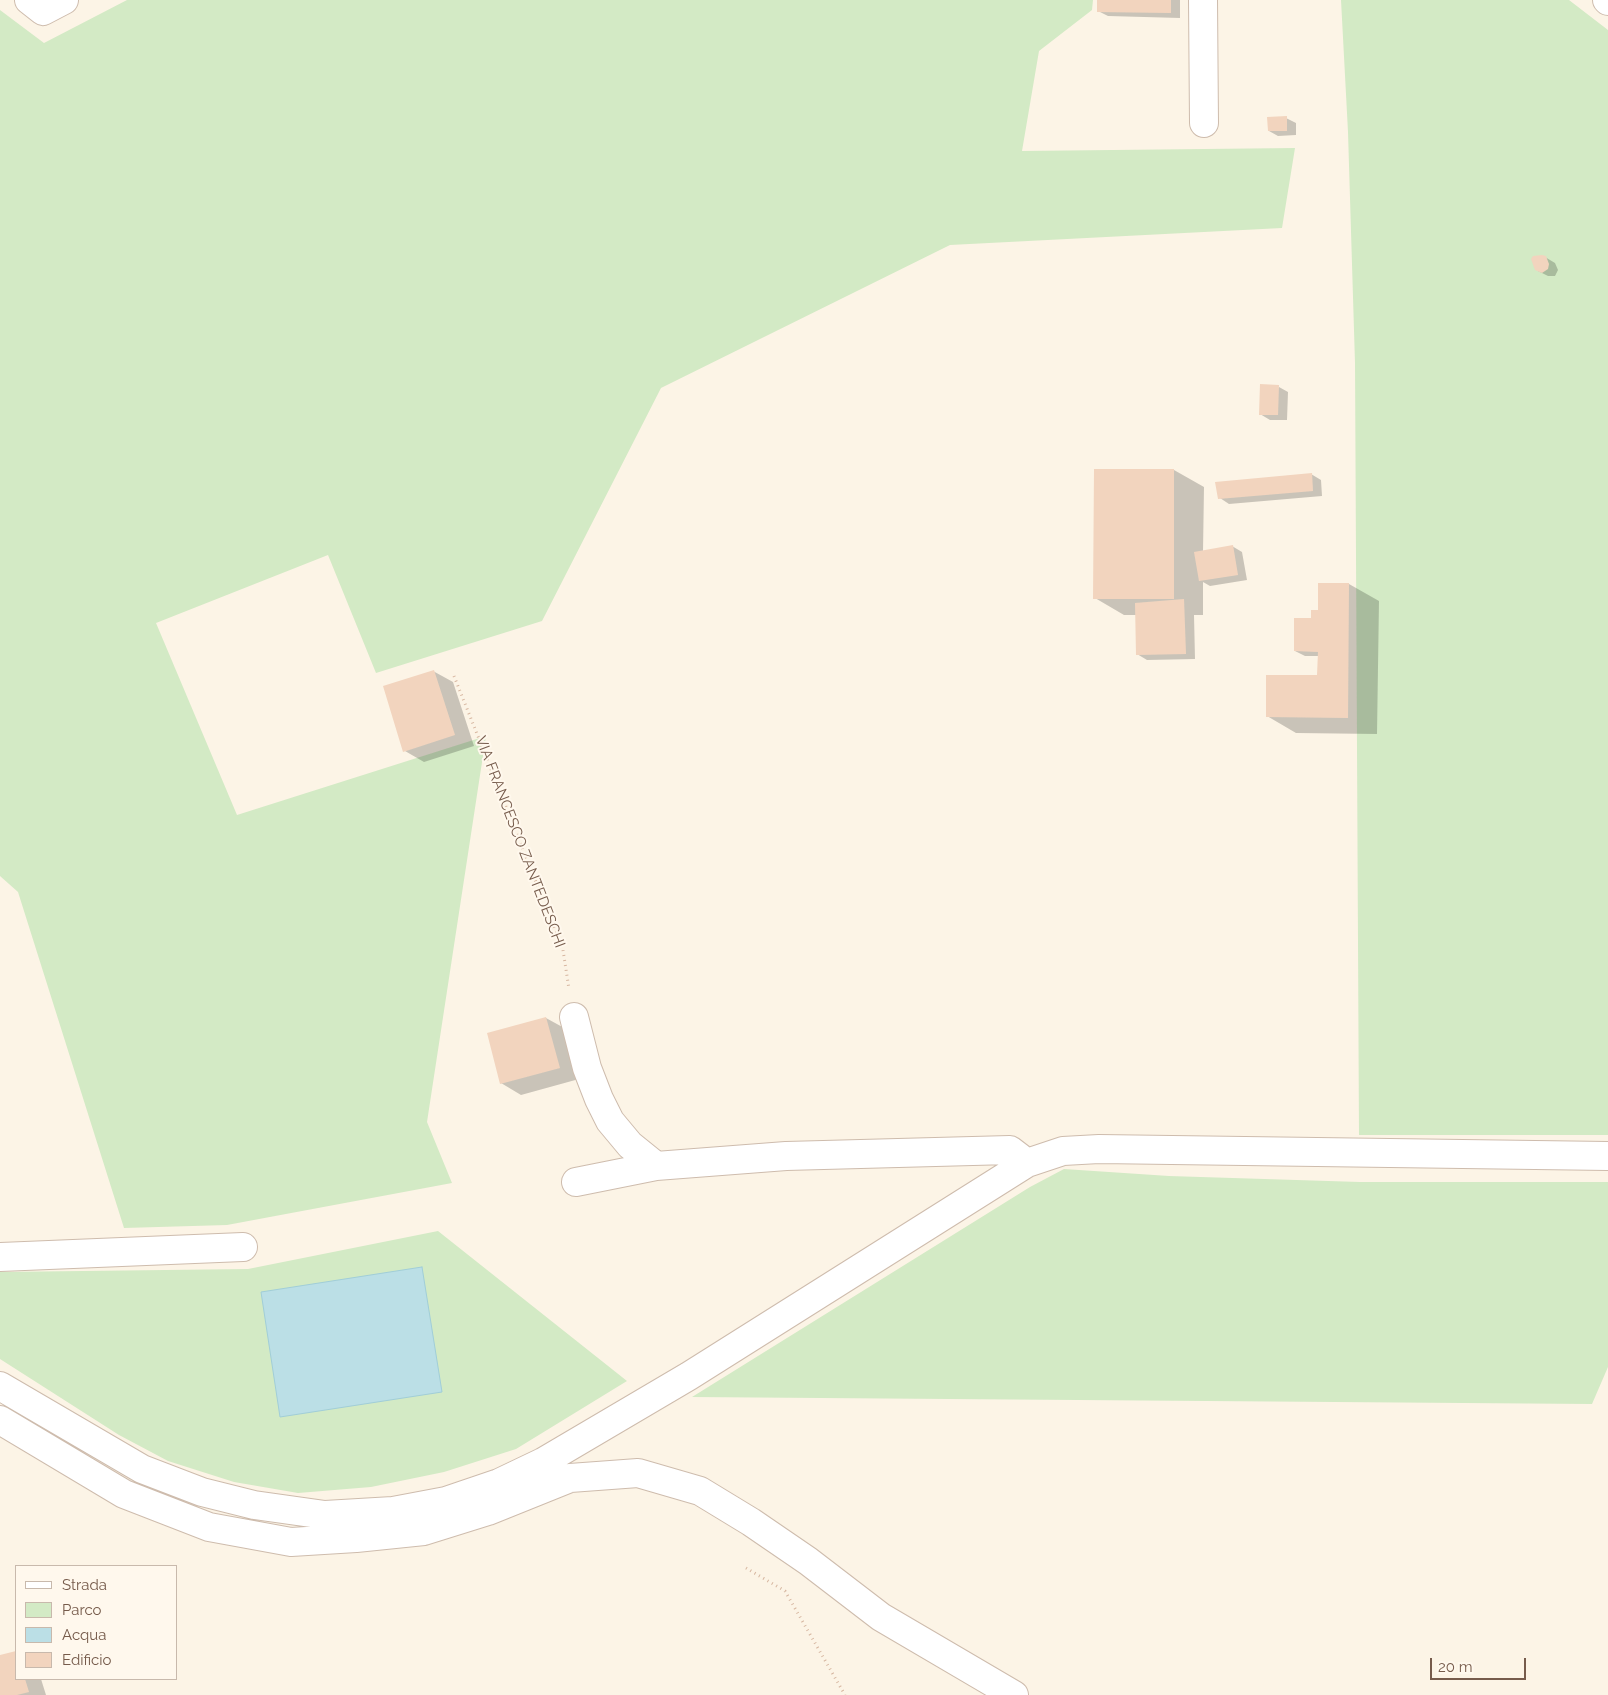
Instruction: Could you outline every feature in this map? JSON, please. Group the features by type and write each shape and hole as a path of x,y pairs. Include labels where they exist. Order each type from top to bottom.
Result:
{"street":[{"path":"29,0 42,11 64,0"},
{"path":"1203,0 1204,123"},
{"path":"574,1017 587,1068 610,1121 630,1144 656,1166"},
{"path":"0,1386 142,1469 202,1492 254,1505 326,1515 393,1511 446,1501 500,1483 543,1462 689,1376 1027,1163 1064,1151 1099,1149 1608,1156"},
{"path":"576,1182 656,1166 786,1156 1010,1150 1027,1163"},
{"path":"0,1257 244,1247"},
{"path":"0,1420 124,1494 209,1527 291,1542 424,1531 488,1511 570,1478 638,1474 700,1491 751,1522 808,1561 881,1616 1014,1695"}],"path":[{"name":"VIA FRANCESCO ZANTEDESCHI","path":"454,676 563,950 574,1017"},
{"path":"746,1568 785,1591 845,1695"}],"green space":[{"path":"127,0 1093,0 1092,10 1039,51 1022,151 1295,148 1282,228 950,245 661,388 542,621 376,673 328,555 156,623 237,815 486,736 427,1122 452,1183 227,1225 124,1228 18,892 0,876 0,10 44,43"},
{"path":"1341,0 1569,0 1608,30 1608,1135 1359,1135 1355,363 1348,132"},
{"path":"1064,1169 1169,1176 1360,1182 1608,1182 1608,1367 1592,1404 692,1397 1030,1187"},
{"path":"438,1231 627,1381 516,1449 444,1472 371,1487 298,1493 234,1482 168,1461 119,1435 0,1359 0,1272 248,1269"}],"water":[{"path":"422,1267 442,1392 280,1417 261,1292"}],"building":[{"path":"1097,0 1171,0 1171,13 1097,12"},
{"path":"1287,116 1287,131 1268,131 1267,117"},
{"path":"1533,256 1546,256 1549,264 1548,269 1542,273 1535,270 1531,259"},
{"path":"1260,384 1279,385 1278,415 1259,415"},
{"path":"1094,469 1174,469 1174,599 1093,599"},
{"path":"1312,473 1313,491 1218,499 1215,482"},
{"path":"1233,545 1238,575 1199,581 1194,552"},
{"path":"1318,583 1349,583 1348,718 1266,717 1266,675 1317,675 1318,652 1294,651 1294,618 1311,618 1311,610 1318,610"},
{"path":"1184,599 1186,654 1136,655 1135,603"},
{"path":"434,670 455,735 403,752 383,686"},
{"path":"546,1017 560,1068 500,1084 487,1033"},
{"path":"15,1651 15,1680 25,1680 29,1692 17,1695 0,1695 0,1655"}]}
